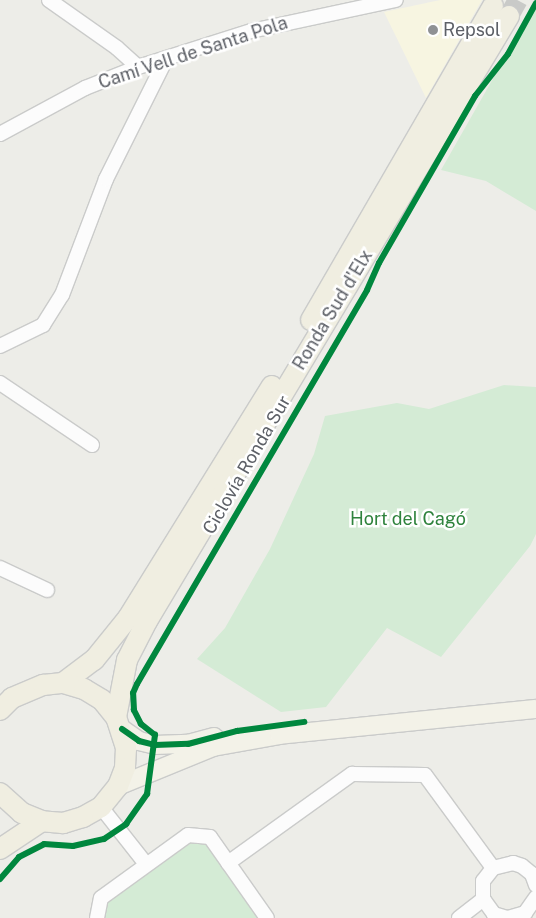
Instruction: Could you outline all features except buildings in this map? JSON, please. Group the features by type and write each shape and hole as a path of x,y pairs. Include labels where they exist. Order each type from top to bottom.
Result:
{"highway":[{"name":"Ronda Sud d'Elx","path":"63,683 94,660 128,618 501,11 147,621 128,660 120,723"},
{"path":"0,793 22,814 42,821 70,821 101,807 118,786 125,768 126,748 120,723 102,700 84,689 63,683 43,685 25,691 1,707"},
{"path":"0,849 42,821"}],"main road":[{"path":"120,723 139,741 155,745 188,744 237,731 536,696"},
{"path":"118,786 214,748 279,735 536,709"}],"street":[{"path":"49,0 117,48 138,67"},
{"name":"Camí Vell de Santa Pola","path":"0,134 84,88 138,67 251,31 387,1"},
{"path":"0,346 43,325 62,295 106,178 166,59"},
{"path":"0,383 92,445"},
{"path":"0,568 46,590"},
{"path":"228,863 352,774 425,775 493,868"},
{"path":"101,807 146,864"},
{"path":"97,918 101,898 188,835 210,837 267,918"},
{"path":"536,883 531,866 513,863 493,868 483,881 483,898 498,917 527,916 536,897"},
{"path":"459,918 483,898"}],"shaded area":[{"path":"440,0 482,0 426,98 384,12"}],"green space":[{"path":"536,3 536,211 486,181 441,170"},
{"name":"Hort del Cagó","path":"504,385 536,387 536,534 530,546 441,657 387,628 326,707 281,712 197,659 225,628 270,549 314,454 325,416 397,403 429,409"},
{"path":"194,841 210,844 264,918 104,918 105,904 109,899"}],"tunnel":[{"path":"509,16 518,0"}],"cycle path":[{"name":"Ciclovía Ronda Sur","path":"0,879 19,857 44,844 73,846 104,839 126,824 147,794 155,735 141,724 134,710 133,693 137,684 367,290 379,263 475,96 508,54 536,3"},
{"path":"122,729 139,741 155,745 188,744 237,731 304,722"}],"place":[{"name":"Repsol","path":"433,30"}]}
